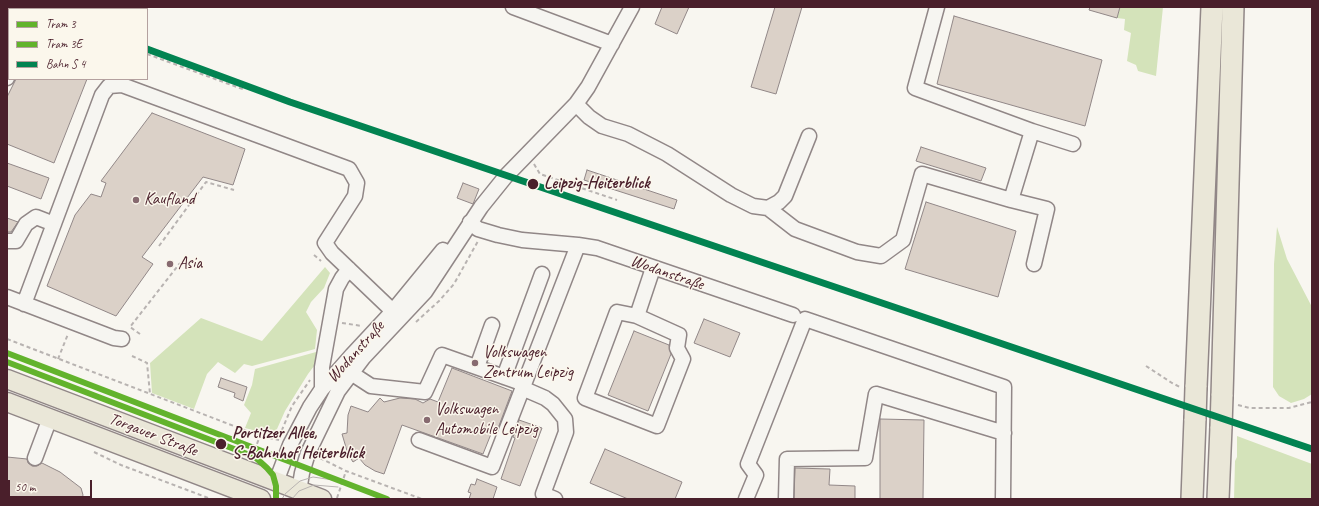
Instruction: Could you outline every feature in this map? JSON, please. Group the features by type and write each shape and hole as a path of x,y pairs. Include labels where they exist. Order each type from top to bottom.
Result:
{"highway":[{"path":"1192,499 1195,419 1189,387 1212,7"},
{"path":"1218,499 1221,427 1229,400 1234,7"}],"main road":[{"name":"Torgauer Straße","path":"7,379 276,482 298,495 322,499"},
{"name":"Torgauer Straße","path":"7,402 261,499"},
{"name":"Wodanstraße","path":"268,499 276,482"}],"street":[{"path":"513,7 612,44"},
{"name":"Wodanstraße","path":"298,495 302,473 308,453 338,391 397,315 451,240 470,222 506,176 576,104 588,87 632,7"},
{"path":"937,7 915,88 1032,131 1073,144"},
{"path":"24,304 102,95 109,86 122,85 349,169 357,183 355,196 324,243 332,253 397,315"},
{"path":"576,104 588,117 602,126 628,134 667,154 731,195 753,206 768,208 795,228 857,252 881,256 903,240 922,174 1047,209 1034,264"},
{"path":"1011,200 1032,131"},
{"path":"768,208 779,202 785,196 809,136"},
{"path":"7,240 16,241 26,224 36,217 54,224"},
{"name":"Wodanstraße","path":"470,222 478,228 498,235 522,240 597,248 793,315"},
{"path":"419,440 492,467 578,245"},
{"path":"637,316 653,268"},
{"path":"322,390 322,367 336,289 349,269"},
{"path":"504,377 542,274"},
{"path":"7,297 122,340"},
{"path":"617,312 637,316 679,335 677,348 683,359 657,426 585,398 617,312"},
{"name":"Wodanstraße","path":"276,482 293,439 310,407 322,390 377,329 397,315"},
{"path":"746,499 756,475 748,464 805,319 1004,387 1003,499"},
{"path":"477,367 492,325"},
{"path":"351,373 372,386 425,392 442,355 504,377 545,398 554,404 565,419 566,432 543,494 555,499"},
{"path":"786,499 787,459 865,458 876,394 1004,433"},
{"path":"35,458 50,418"}],"path":[{"path":"148,54 245,90"},
{"path":"540,174 616,200"},
{"path":"159,246 206,182 234,190"},
{"path":"140,334 130,327 180,263"},
{"path":"58,359 72,322"},
{"path":"336,323 377,329"},
{"path":"7,339 260,436 278,440"},
{"path":"132,356 148,363 150,394"},
{"path":"1146,366 1172,383 1189,387"},
{"path":"1229,400 1250,408 1290,408 1312,402"},
{"path":"251,460 260,436"},
{"path":"94,452 121,465 211,499"},
{"path":"308,453 346,471 422,499"},
{"path":"336,499 346,471"}],"green space":[{"path":"1120,7 1163,7 1156,76 1138,71 1136,65 1127,61 1131,33 1124,30 1125,19 1117,18"},
{"path":"1277,227 1287,259 1312,307 1312,394 1304,399 1291,403 1279,396 1273,387 1274,264"},
{"path":"325,267 330,273 324,288 311,302 306,312 317,330 315,349 252,366 244,364 235,373 218,362 207,374 194,409 152,393 150,363 201,318 262,341"},
{"path":"316,352 317,362 285,411 277,429 272,435 245,428 251,413 244,405 252,385 255,369"},
{"path":"1237,436 1312,464 1312,499 1234,499"}],"building":[{"path":"662,7 689,7 677,34 655,24"},
{"path":"775,7 802,7 776,94 751,87"},
{"path":"1090,7 1120,7 1117,18 1089,10"},
{"path":"954,16 1102,60 1085,126 937,84"},
{"path":"16,80 87,80 54,163 7,144 7,97"},
{"name":"Kaufland","path":"152,113 245,149 233,185 203,177 142,257 153,264 116,316 47,286 75,215 91,194 101,197 106,183 101,181"},
{"path":"921,147 986,168 981,181 916,161"},
{"path":"7,163 49,178 41,199 7,186"},
{"path":"587,170 677,200 674,209 584,180"},
{"path":"463,183 479,189 473,204 457,198"},
{"path":"926,202 1016,231 998,297 905,269"},
{"path":"7,218 18,222 11,232 7,232"},
{"path":"704,319 740,333 730,357 694,343"},
{"path":"634,331 669,345 671,354 648,411 608,395"},
{"name":"Volkswagen Automobile Leipzig","path":"452,368 512,391 497,431 493,429 483,454 402,425 384,474 365,465 359,458 353,462 348,454 342,434 347,433 348,415 351,406 368,412 380,398 384,402 400,398 415,399 423,403 430,399 438,402"},
{"path":"221,378 247,387 243,401 234,397 235,393 218,387"},
{"path":"880,419 924,420 923,499 880,499"},
{"path":"519,420 542,428 520,486 501,479 515,438 513,437"},
{"path":"605,449 682,482 675,499 628,499 590,483"},
{"path":"7,457 27,459 28,463 32,466 37,466 42,463 60,472 81,488 83,495 82,499 7,499"},
{"path":"795,468 830,469 829,485 855,486 855,499 794,499"},
{"path":"477,479 497,487 493,499 469,499 471,493 468,492 471,484 475,485"}],"tram line":[{"name":"3","path":"7,353 387,499"},
{"name":"3E","path":"7,362 255,457 273,475 276,486 276,499"},
{"path":"282,499 285,494 300,481 313,477 340,481"},
{"path":"292,499 299,491 314,485 338,487"}],"transit line":[{"path":"148,49 290,102 1312,449"}],"place":[{"name":"Leipzig-Heiterblick","path":"533,184"},
{"name":"Kaufland","path":"136,200"},
{"name":"Asia","path":"170,264"},
{"name":"Volkswagen Zentrum Leipzig","path":"475,363"},
{"name":"Volkswagen Automobile Leipzig","path":"427,420"},
{"name":"Portitzer Allee, S-Bahnhof Heiterblick","path":"221,444"}]}
